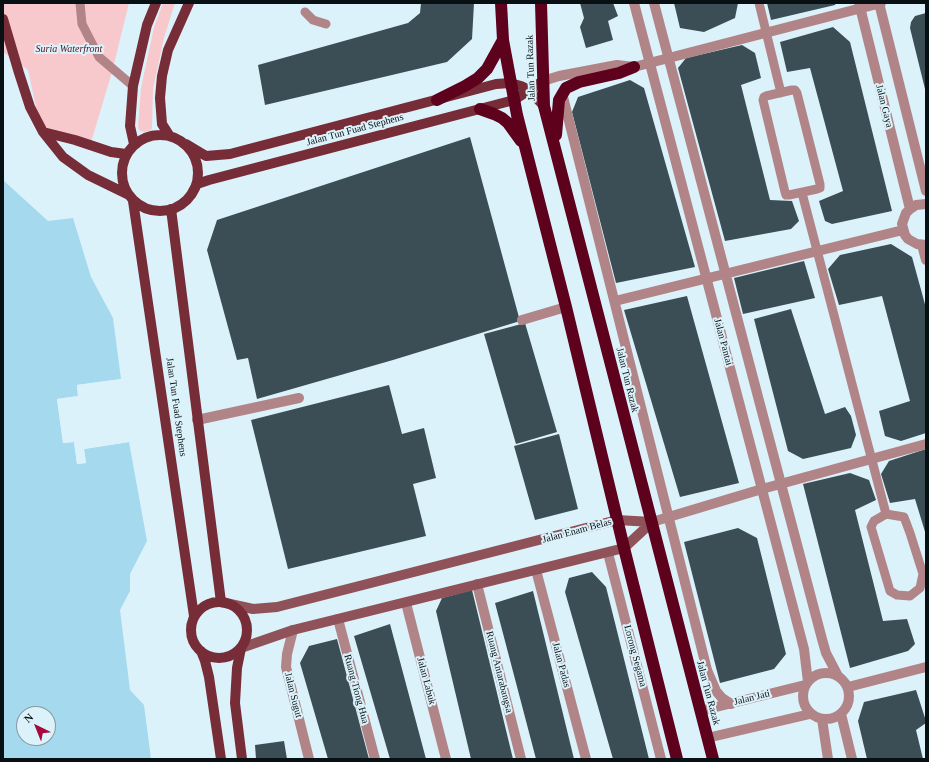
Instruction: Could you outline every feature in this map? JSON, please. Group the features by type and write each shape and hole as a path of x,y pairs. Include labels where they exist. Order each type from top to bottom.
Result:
{"highway":[{"name":"Jalan Tun Razak","path":"501,3 502,40 524,145 566,306 617,520 678,759"},
{"name":"Jalan Tun Razak","path":"540,3 544,66 544,106 712,759"},
{"path":"437,100 478,78 487,69 502,40"},
{"path":"555,147 558,109 562,93 566,88 579,82 619,73 634,67"},
{"path":"480,109 502,118 508,123 524,145"}],"main road":[{"path":"134,144 130,126 133,86 148,25 156,3"},
{"path":"169,135 162,124 160,98 162,76 168,50 189,3"},
{"path":"3,19 30,107 43,132 63,157 88,176 130,197 142,207 162,211 172,209 182,204 191,195 196,185 198,174 197,163 193,153 186,144 178,138 169,135 157,134 144,137 134,144 126,154 122,164 121,174 123,184 130,197"},
{"name":"Jalan Tun Fuad Stephens","path":"191,195 197,184 209,180 514,100 543,81"},
{"name":"Jalan Tun Fuad Stephens","path":"186,144 206,156 230,154 437,100 479,87 496,84 510,83 529,90 544,106"},
{"path":"43,132 75,140 111,152 126,154"},
{"name":"Jalan Tun Fuad Stephens","path":"130,197 194,616"},
{"name":"Jalan Tun Fuad Stephens","path":"172,209 197,420 222,602"},
{"path":"241,648 234,654 217,658 208,656 201,652 196,647 191,635 194,616 206,605 222,602 237,608 243,615 246,623 247,632 241,648 237,668 235,703 242,759"},
{"path":"201,652 210,677 221,759"}],"street":[{"name":"Jalan Pantai","path":"634,3 804,649 806,684"},
{"name":"Jalan Pantai","path":"654,3 822,639 826,653 838,676"},
{"path":"543,81 559,76 616,65 634,67 860,6 880,3"},
{"name":"Jalan Gaya","path":"880,3 926,191"},
{"name":"Jalan Gaya","path":"860,6 910,209"},
{"path":"562,93 707,670 716,691 722,698 731,704"},
{"path":"926,204 916,205 910,209 903,219 903,230 905,235 912,242 924,245 926,260"},
{"path":"615,301 903,230"},
{"path":"522,320 566,306"},
{"path":"197,420 298,398"},
{"path":"241,648 293,630 608,553 624,548 652,522 668,516 926,444"},
{"name":"Jalan Enam Belas","path":"222,602 253,609 278,607 617,520 652,522"},
{"name":"Lorong Segama","path":"608,553 662,759"},
{"name":"Jalan Padas","path":"536,570 586,759"},
{"name":"Ruang Antarabangsa","path":"477,584 521,759"},
{"name":"Jalan Labuk","path":"406,602 446,759"},
{"name":"Ruang Tiong Hua","path":"338,619 375,759"},
{"name":"Jalan Sugut","path":"293,630 287,654 286,667 309,759"},
{"path":"848,687 926,668"},
{"path":"820,673 832,673 838,676 848,687 850,695 846,709 835,718 827,720 810,714 803,701 803,693 806,684 812,677 820,673"},
{"name":"Jalan Jati","path":"700,711 806,684"},
{"path":"707,738 810,714"},
{"path":"840,714 852,759"},
{"path":"822,719 828,759"}],"lane":[{"path":"80,3 82,24 99,57 133,86"},
{"path":"759,3 781,92"},
{"path":"305,12 313,20 326,24"},
{"path":"792,90 795,90 797,93 820,184 820,188 802,193 786,195 763,100 764,97 792,90"},
{"path":"802,193 886,514"},
{"path":"886,514 904,517 923,574 920,588 910,596 897,595 890,591 875,541 871,527 874,521 886,514"}],"green space":[{"name":"Suria Waterfront","path":"3,3 129,3 112,72 90,146 40,126 28,70 3,52"},
{"path":"163,3 175,3 164,38 153,89 152,128 150,131 143,132 139,130 138,126 141,88 154,27"}],"water":[{"path":"3,180 48,221 73,218 91,277 113,318 121,379 77,385 78,396 57,399 63,443 74,442 77,464 86,463 84,449 129,442 147,541 130,574 130,591 120,610 130,690 144,705 151,759 3,759"}],"pier":[{"path":"121,379 121,381 79,387 79,397 59,400 65,441 76,441 78,462 84,461 83,447 129,440 129,442 84,449 86,463 77,464 74,442 63,443 57,399 78,396 77,385"}],"building":[{"path":"421,3 474,3 472,39 447,62 265,105 258,65 408,23 420,13"},
{"path":"580,3 613,3 618,16 608,21 613,40 586,48 580,27 584,18"},
{"path":"674,3 738,3 735,18 704,32 680,28"},
{"path":"767,3 836,3 835,5 771,20"},
{"path":"926,13 925,89 910,28 911,22 915,16"},
{"path":"833,27 850,42 892,211 832,224 825,221 819,201 843,191 810,68 787,72 780,42"},
{"path":"742,45 755,53 761,78 741,85 770,200 792,201 799,221 791,229 725,241 678,68 686,58"},
{"path":"630,80 644,88 695,267 616,283 572,112 578,97"},
{"path":"470,137 520,321 393,360 257,399 248,358 237,360 207,250 217,220"},
{"path":"891,244 912,257 926,308 926,433 901,441 885,436 879,411 910,401 882,296 839,305 828,269 840,255"},
{"path":"804,261 815,298 743,314 734,278"},
{"path":"687,296 739,483 680,497 624,310"},
{"path":"791,309 825,414 845,407 851,416 856,435 851,448 803,459 788,451 754,319"},
{"path":"525,323 557,432 516,444 484,334"},
{"path":"389,385 402,434 424,428 436,478 413,484 426,536 288,569 251,420"},
{"path":"559,434 578,509 535,520 514,446"},
{"path":"926,449 926,535 915,499 890,503 881,474 889,461"},
{"path":"850,473 869,480 876,500 855,510 883,621 907,619 915,644 908,651 850,668 803,484"},
{"path":"738,528 757,538 786,654 774,669 720,683 684,542"},
{"path":"592,572 606,587 649,759 613,759 565,592 569,578"},
{"path":"472,590 513,759 471,759 436,611 442,598"},
{"path":"533,591 574,759 536,759 495,603"},
{"path":"390,624 426,759 390,759 354,636"},
{"path":"337,639 369,759 328,759 300,663 309,646"},
{"path":"916,690 926,721 926,723 916,730 923,759 867,759 858,721 864,702"},
{"path":"284,741 287,759 256,759 255,745"}]}
